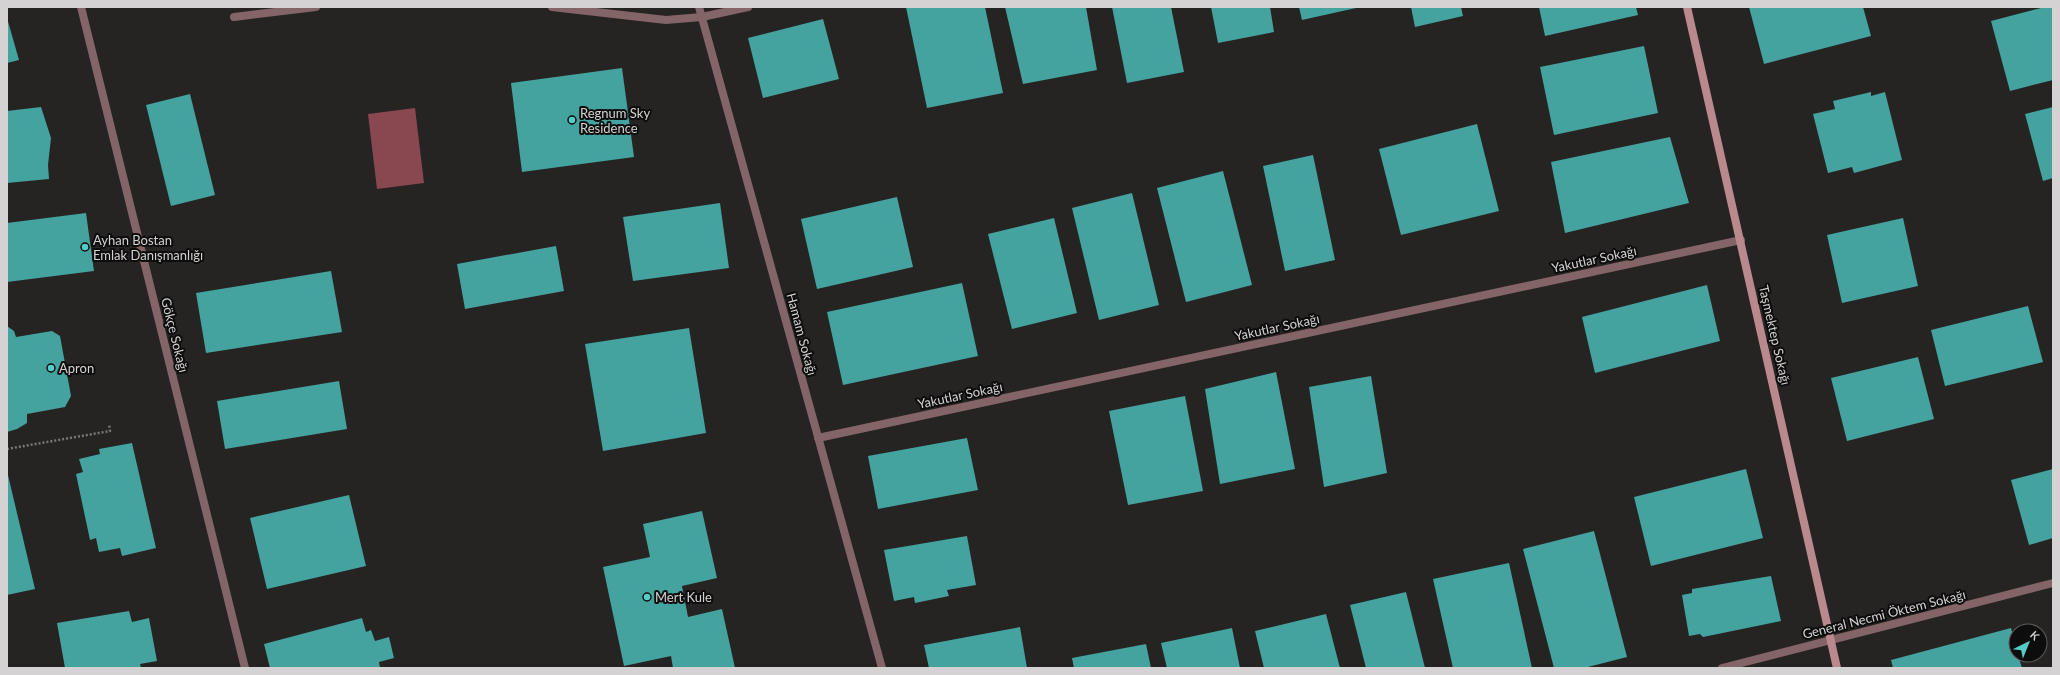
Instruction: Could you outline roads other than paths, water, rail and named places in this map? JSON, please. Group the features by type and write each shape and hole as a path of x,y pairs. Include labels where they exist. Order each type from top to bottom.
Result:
{"street":[{"name":"Gökçe Sokağı","path":"81,7 245,668"},
{"path":"234,17 316,7"},
{"path":"552,7 666,20 702,17 748,7"},
{"name":"Hamam Sokağı","path":"699,7 882,668"},
{"name":"Taşmektep Sokağı","path":"1687,7 1832,640 1837,668"},
{"name":"Yakutlar Sokağı","path":"818,438 1741,240"},
{"name":"General Necmi Öktem Sokağı","path":"1722,668 2053,582"}],"place":[{"name":"Regnum Sky Residence","path":"572,120"},
{"name":"Ayhan Bostan Emlak Danışmanlığı","path":"85,247"},
{"name":"Apron","path":"51,368"},
{"name":"Mert Kule","path":"647,597"}]}
